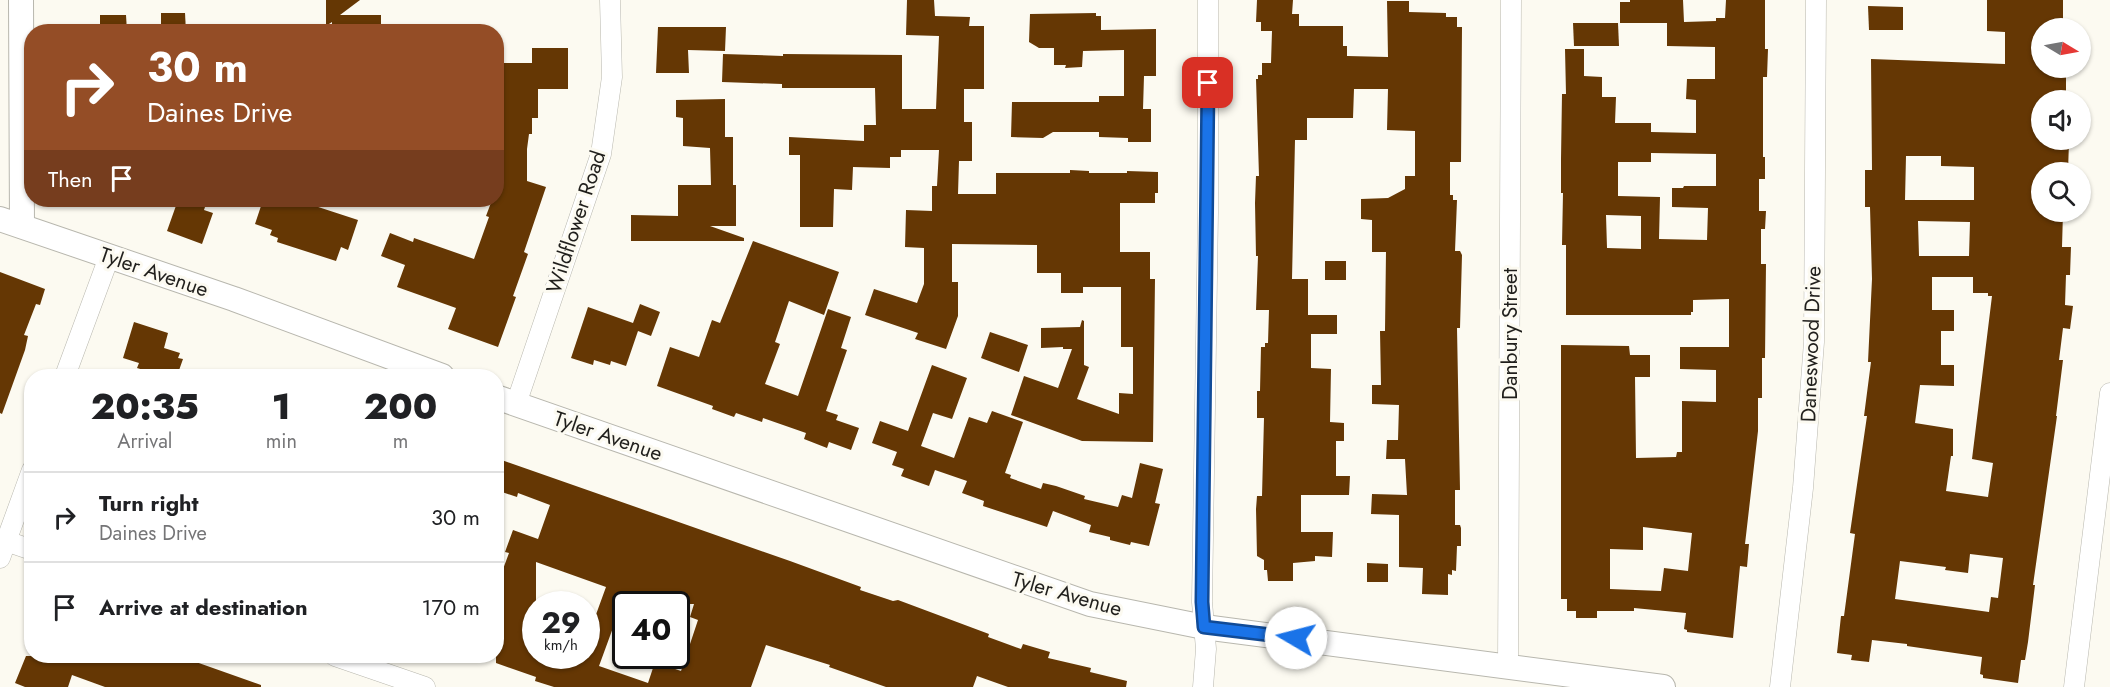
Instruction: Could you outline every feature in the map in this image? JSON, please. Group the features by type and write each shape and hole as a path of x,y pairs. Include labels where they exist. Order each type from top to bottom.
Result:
{"street":[{"path":"11,223 21,0"},
{"name":"Wildflower Road","path":"506,400 601,154 612,77 610,0"},
{"path":"1203,687 1206,649 1202,602 1208,212 1208,0"},
{"name":"Danbury Street","path":"1508,668 1511,0"},
{"name":"Daneswood Drive","path":"1780,687 1803,488 1814,342 1816,0"},
{"name":"Tyler Avenue","path":"11,223 234,299 423,369"},
{"path":"68,369 109,257"},
{"path":"2074,687 2110,393"},
{"name":"Tyler Avenue","path":"506,400 1090,604 1204,627 1663,687"},
{"path":"24,492 3,549 24,550"},
{"path":"355,663 425,687"}],"building":[{"path":"326,0 360,0 340,15 381,15 381,24 332,24 332,22 326,24"},
{"path":"907,0 934,0 935,16 970,17 969,26 984,26 984,89 964,89 964,122 972,122 972,161 959,161 958,194 996,194 996,173 1070,173 1070,170 1089,171 1089,173 1158,172 1158,193 1155,193 1155,203 1120,203 1120,252 1150,252 1150,279 1155,279 1153,442 1082,441 1011,415 1024,376 1058,388 1072,349 1041,348 1041,328 1080,327 1082,320 1084,321 1084,365 1089,367 1077,399 1119,414 1119,393 1133,394 1133,347 1121,347 1121,287 1083,287 1083,293 1061,293 1061,273 1037,273 1037,245 952,244 952,282 958,282 958,316 946,349 915,339 918,333 865,315 874,289 917,303 924,284 924,248 905,247 906,210 932,211 932,186 937,186 939,150 901,150 901,157 890,157 890,168 853,167 852,190 834,189 833,227 800,227 800,155 789,155 789,137 864,141 864,125 876,125 875,88 782,88 782,84 722,82 723,54 902,55 902,109 936,109 939,36 906,35"},
{"path":"1257,0 1293,0 1292,14 1299,14 1299,26 1343,26 1343,46 1347,46 1347,56 1388,57 1387,1 1409,1 1409,12 1446,13 1446,17 1457,17 1457,27 1462,27 1461,162 1450,162 1450,195 1453,195 1453,200 1457,200 1455,251 1460,251 1462,255 1460,328 1457,328 1460,490 1455,490 1455,525 1460,525 1461,528 1461,546 1457,546 1456,571 1452,570 1452,575 1448,574 1448,595 1422,594 1423,568 1399,567 1399,515 1371,514 1372,494 1407,495 1405,459 1386,459 1387,440 1398,440 1399,405 1372,404 1372,385 1381,385 1380,331 1385,331 1386,252 1372,252 1372,220 1361,219 1361,199 1388,198 1405,189 1405,176 1415,176 1415,131 1387,130 1388,89 1354,89 1353,118 1307,118 1307,140 1295,140 1292,279 1308,279 1308,315 1337,315 1337,334 1311,334 1311,368 1331,369 1330,422 1344,423 1344,441 1336,441 1336,476 1350,476 1349,495 1301,495 1301,532 1333,532 1332,557 1315,556 1315,561 1293,563 1293,581 1268,581 1267,570 1264,570 1264,560 1257,556 1256,509 1257,496 1262,496 1264,418 1257,418 1257,391 1260,391 1261,347 1265,347 1265,343 1268,343 1269,310 1256,310 1258,256 1256,256 1255,203 1256,176 1259,176 1256,79 1258,75 1262,75 1262,63 1271,63 1272,31 1261,31 1261,22 1256,22"},
{"path":"1630,0 1683,0 1684,22 1716,21 1716,18 1725,18 1726,0 1765,0 1765,49 1768,49 1767,77 1763,77 1765,179 1759,179 1759,211 1766,211 1765,229 1761,229 1761,264 1766,264 1765,358 1762,358 1762,398 1758,398 1758,431 1745,544 1749,544 1747,567 1740,566 1733,638 1687,632 1684,629 1686,613 1634,608 1634,611 1597,611 1597,618 1576,618 1576,611 1567,611 1567,599 1561,599 1561,345 1629,346 1630,355 1650,355 1650,377 1635,377 1636,458 1676,457 1677,452 1682,452 1682,401 1716,402 1716,370 1680,369 1680,347 1729,347 1729,299 1693,300 1691,315 1566,315 1566,245 1562,245 1563,193 1561,193 1562,94 1566,94 1565,49 1584,49 1584,76 1602,77 1602,97 1616,97 1615,123 1651,123 1651,132 1696,133 1696,100 1686,99 1687,79 1715,79 1715,47 1667,46 1667,23 1620,23 1620,2 1630,2","holes":["1651,153 1716,154 1716,186 1672,188 1672,207 1708,208 1707,240 1659,239 1660,197 1618,196 1618,162 1651,162","1606,215 1641,216 1641,249 1607,248","1643,527 1692,533 1688,571 1664,568 1661,591 1610,589 1610,549 1643,550"]},
{"path":"1987,0 2063,0 2063,18 2031,18 2031,78 2066,78 2066,90 2031,90 2031,150 2069,150 2068,162 2031,162 2031,222 2063,222 2062,247 2071,247 2070,275 2066,275 2065,305 2073,306 2070,329 2063,328 2059,360 2063,360 2057,416 2033,585 2035,585 2028,642 2025,660 2021,660 2018,683 1983,678 1980,674 1982,657 1907,646 1907,644 1872,640 1869,662 1851,660 1852,655 1837,653 1855,534 1850,533 1867,416 1864,416 1871,362 1868,362 1872,279 1870,207 1865,207 1865,170 1872,170 1871,59 2005,64 2005,32 1987,31","holes":["1906,156 1941,156 1941,166 1974,167 1974,200 1905,200","1918,221 1970,222 1969,256 1919,256","1932,277 1973,277 1973,293 1988,293 1988,296 1992,296 1972,459 1993,463 1988,497 1946,491 1951,456 1953,456 1953,429 1915,423 1920,385 1954,386 1954,365 1941,365 1941,331 1954,331 1954,310 1932,310","1970,554 2003,558 1998,598 1991,597 1989,612 1895,599 1900,561 1946,567 1945,570 1968,573"]},
{"path":"1868,6 1903,7 1903,30 1869,30"},
{"path":"161,13 185,13 186,24 161,24"},
{"path":"1096,13 1096,16 1101,16 1101,30 1156,29 1156,76 1144,76 1143,109 1151,109 1151,142 1128,142 1128,138 1099,137 1099,132 1053,132 1043,138 1011,137 1012,102 1099,102 1099,96 1124,96 1124,50 1083,51 1082,67 1065,68 1066,65 1054,65 1054,48 1039,48 1029,42 1030,14"},
{"path":"100,15 126,15 127,24 100,24"},
{"path":"1573,23 1618,23 1619,46 1574,46"},
{"path":"658,27 726,27 725,51 688,50 689,73 656,73"},
{"path":"532,48 568,48 568,89 538,89 538,118 532,118 532,134 529,134 527,149 527,181 546,187 524,252 528,254 513,296 516,297 498,347 448,329 456,308 397,287 405,265 381,256 390,233 413,242 414,238 474,259 489,217 486,216 489,207 504,207 504,63 532,63"},
{"path":"725,99 725,137 733,137 736,226 710,226 744,238 744,241 631,241 631,215 678,216 678,185 711,185 710,148 683,146 683,118 676,117 676,100"},
{"path":"176,207 205,207 204,210 213,213 202,244 167,231"},
{"path":"261,207 318,207 358,220 348,250 341,247 336,261 277,242 278,238 270,235 272,230 255,224"},
{"path":"753,241 839,272 824,315 789,301 775,342 780,344 765,384 798,396 828,309 851,317 841,348 847,350 826,411 838,415 836,420 859,428 851,450 829,442 827,448 804,439 806,433 763,418 762,422 736,413 734,417 712,409 713,406 657,386 670,347 699,357 712,320 720,323"},
{"path":"1325,261 1346,261 1346,280 1325,280"},
{"path":"0,272 45,289 40,305 36,304 24,335 28,336 25,350 2,414 0,413"},
{"path":"640,304 660,312 651,336 638,331 626,366 611,361 610,365 594,360 593,365 571,358 588,307 633,323"},
{"path":"134,322 168,333 164,348 180,353 178,358 183,359 179,369 140,369 137,368 139,363 123,358"},
{"path":"990,332 1028,345 1019,372 981,358"},
{"path":"932,365 967,378 952,419 933,413 921,446 954,458 969,417 987,423 992,411 1023,422 1005,473 1011,475 1010,478 1041,489 1043,483 1056,486 1085,496 1084,499 1118,507 1122,495 1132,498 1140,463 1163,469 1155,503 1160,504 1149,546 1131,542 1130,545 1110,540 1110,537 1089,532 1091,525 1053,511 1047,527 983,506 984,501 962,493 967,481 935,470 929,486 901,476 904,469 892,465 897,452 872,443 880,421 908,431"},
{"path":"504,461 790,561 861,587 860,590 893,601 898,600 989,634 988,637 1021,649 1023,644 1050,652 1048,658 1091,668 1090,672 1127,681 1126,687 1008,687 977,676 973,687 886,687 829,667 830,665 766,645 751,687 554,687 535,681 536,677 496,663 504,663 504,566 509,553 505,552 513,530 538,539 550,505 518,493 517,497 504,493"},
{"path":"1367,563 1388,564 1388,582 1367,582"},
{"path":"24,661 24,663 199,663 261,685 261,687 105,687 72,675 68,687 25,687 15,683"}],"route":[{"path":"1208,83 1202,602 1204,627 1296,638"}]}
